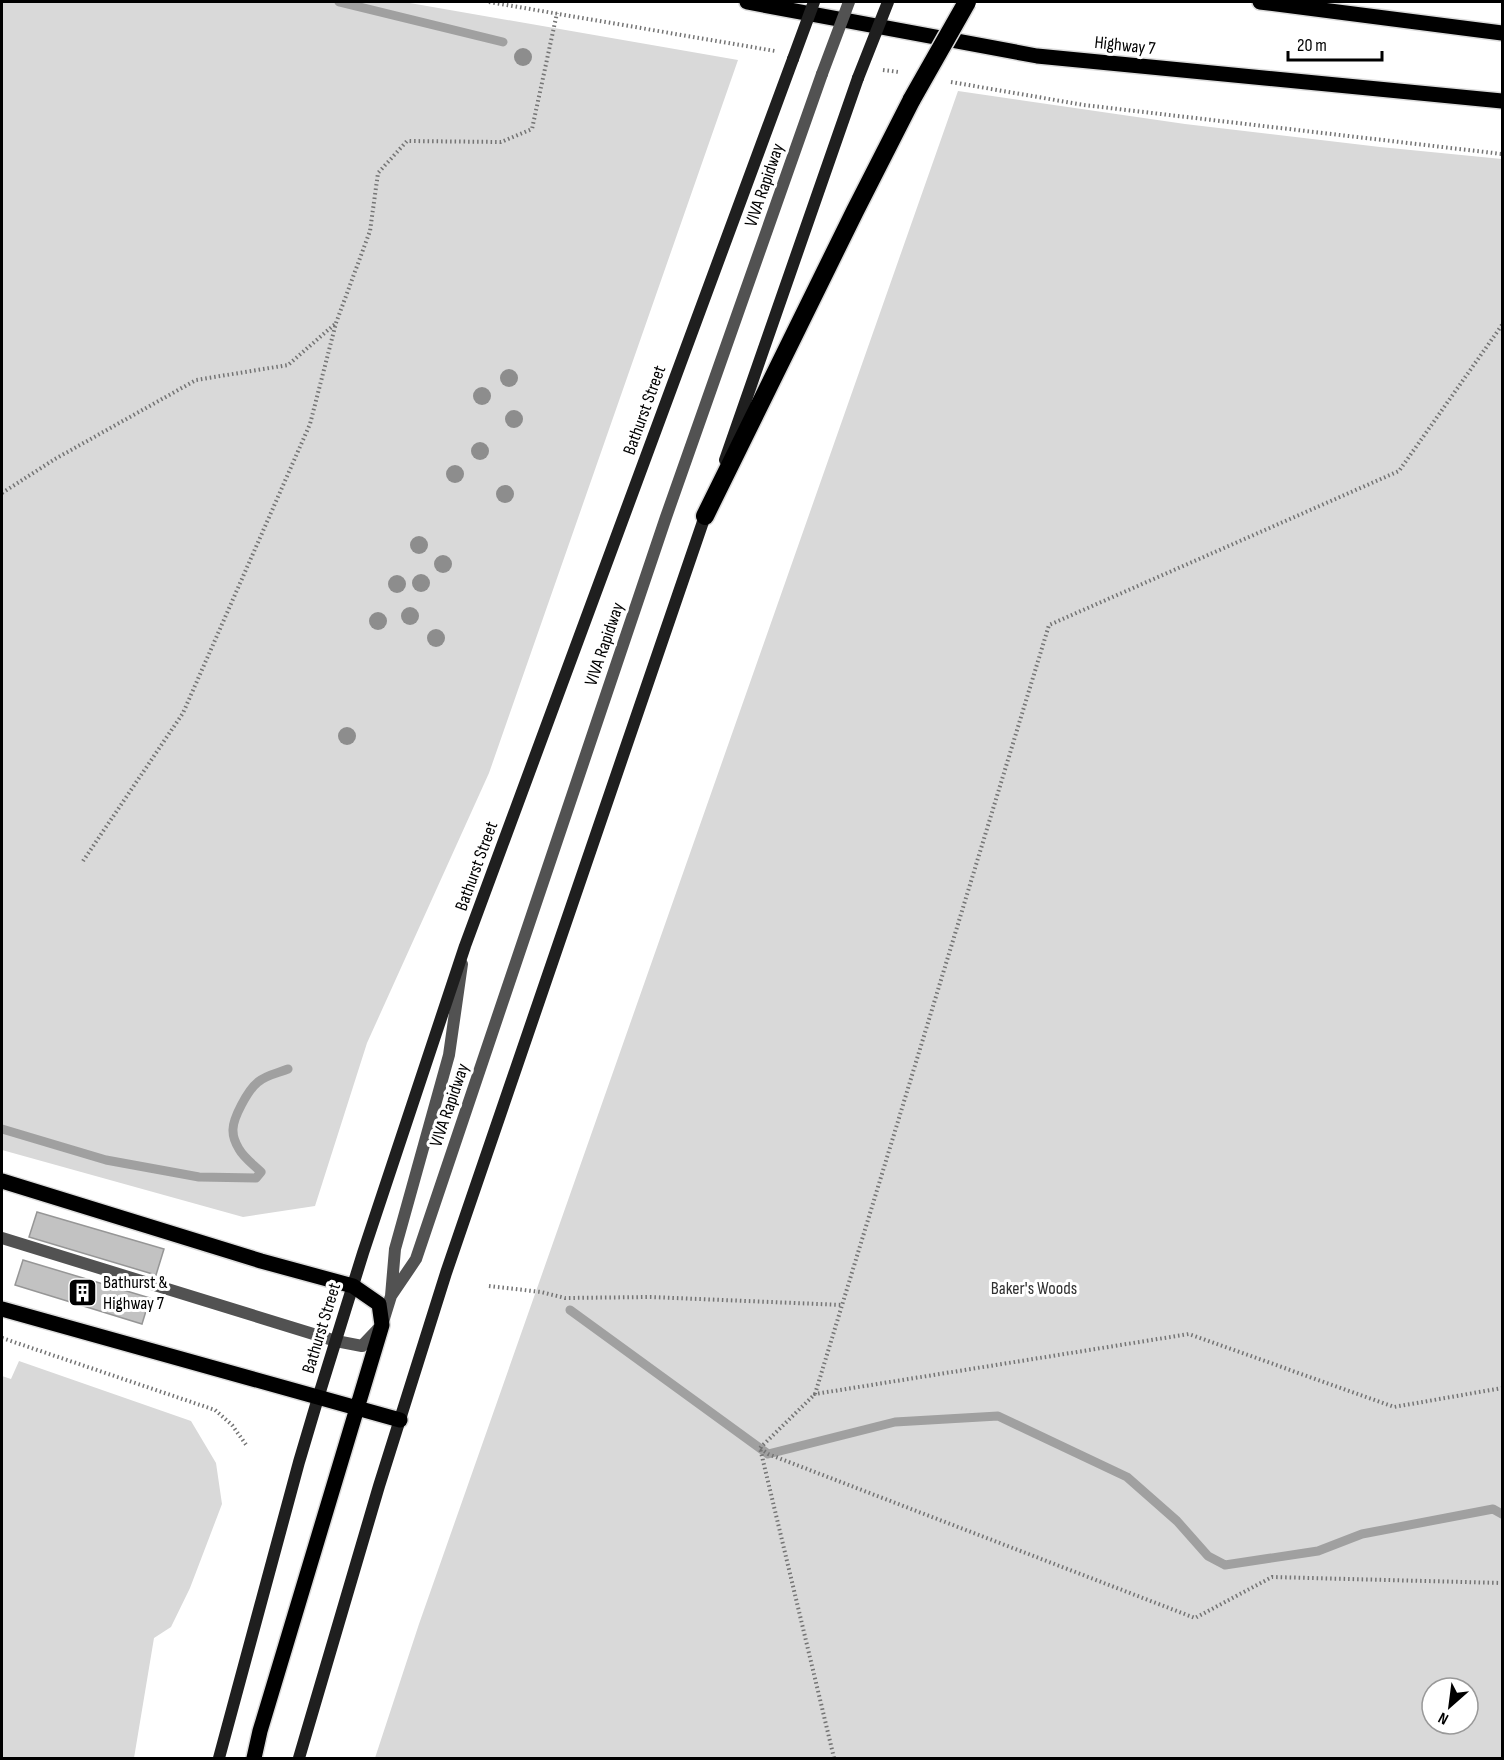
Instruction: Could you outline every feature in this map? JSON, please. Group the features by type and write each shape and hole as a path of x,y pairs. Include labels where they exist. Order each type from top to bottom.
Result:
{"highway":[{"path":"705,516 912,99 967,2"}],"main road":[{"name":"Highway 7","path":"747,2 1037,56 1503,101"},
{"name":"Bathurst Street","path":"219,1758 318,1398 465,946 814,2"},
{"path":"299,1758 446,1273 705,516 858,78 888,2"},
{"path":"1260,2 1503,33"},
{"path":"2,1181 261,1261 353,1286 379,1304 382,1325 260,1731 254,1758"},
{"path":"2,1310 400,1420"}],"lane":[{"name":"VIVA Rapidway","path":"391,1296 416,1259 666,517 849,2"},
{"name":"VIVA Rapidway","path":"2,1238 336,1341 362,1346 382,1325 391,1296 395,1249 449,1055 465,946"}],"path":[{"path":"489,2 779,51"},
{"path":"83,861 183,713 310,424 336,323 370,231 378,173 407,141 501,142 532,129 557,13"},
{"path":"873,68 908,74"},
{"path":"943,80 1084,105 1503,154"},
{"path":"2,493 55,459 196,380 288,365 336,323"},
{"path":"760,1448 815,1394 1049,625 1399,471 1503,325"},
{"path":"489,1286 541,1292 565,1298 651,1297 842,1305"},
{"path":"815,1394 1189,1335 1394,1407 1503,1388"},
{"path":"2,1338 215,1410 231,1425 247,1446"},
{"path":"760,1448 779,1459 1195,1618 1272,1577 1503,1583"},
{"path":"760,1448 834,1758"}],"green space":[{"path":"2,2 404,2 738,60 489,773 367,1043 315,1206 243,1217 2,1150"},
{"name":"Baker's Woods","path":"958,91 1185,124 1502,159 1502,1758 375,1758 419,1624"},
{"path":"19,1361 191,1421 216,1463 222,1504 190,1588 171,1627 154,1638 134,1758 2,1758 2,1376 11,1379"}],"building":[{"name":"Bathurst & Highway 7","path":"37,1212 164,1249 156,1275 29,1237"},
{"name":"Bathurst & Highway 7","path":"23,1260 150,1298 142,1324 15,1285"}],"waterway":[{"path":"339,2 503,42"},
{"path":"2,1129 106,1160 199,1177 256,1178 261,1172 243,1155 235,1140 233,1131 235,1119 245,1098 258,1082 288,1069"},
{"path":"570,1310 768,1454 895,1422 998,1416 1127,1477 1177,1521 1208,1556 1225,1565 1318,1551 1362,1534 1493,1509 1502,1514"}],"place":[{"name":"Bathurst & Highway 7","path":"82,1292"}]}
